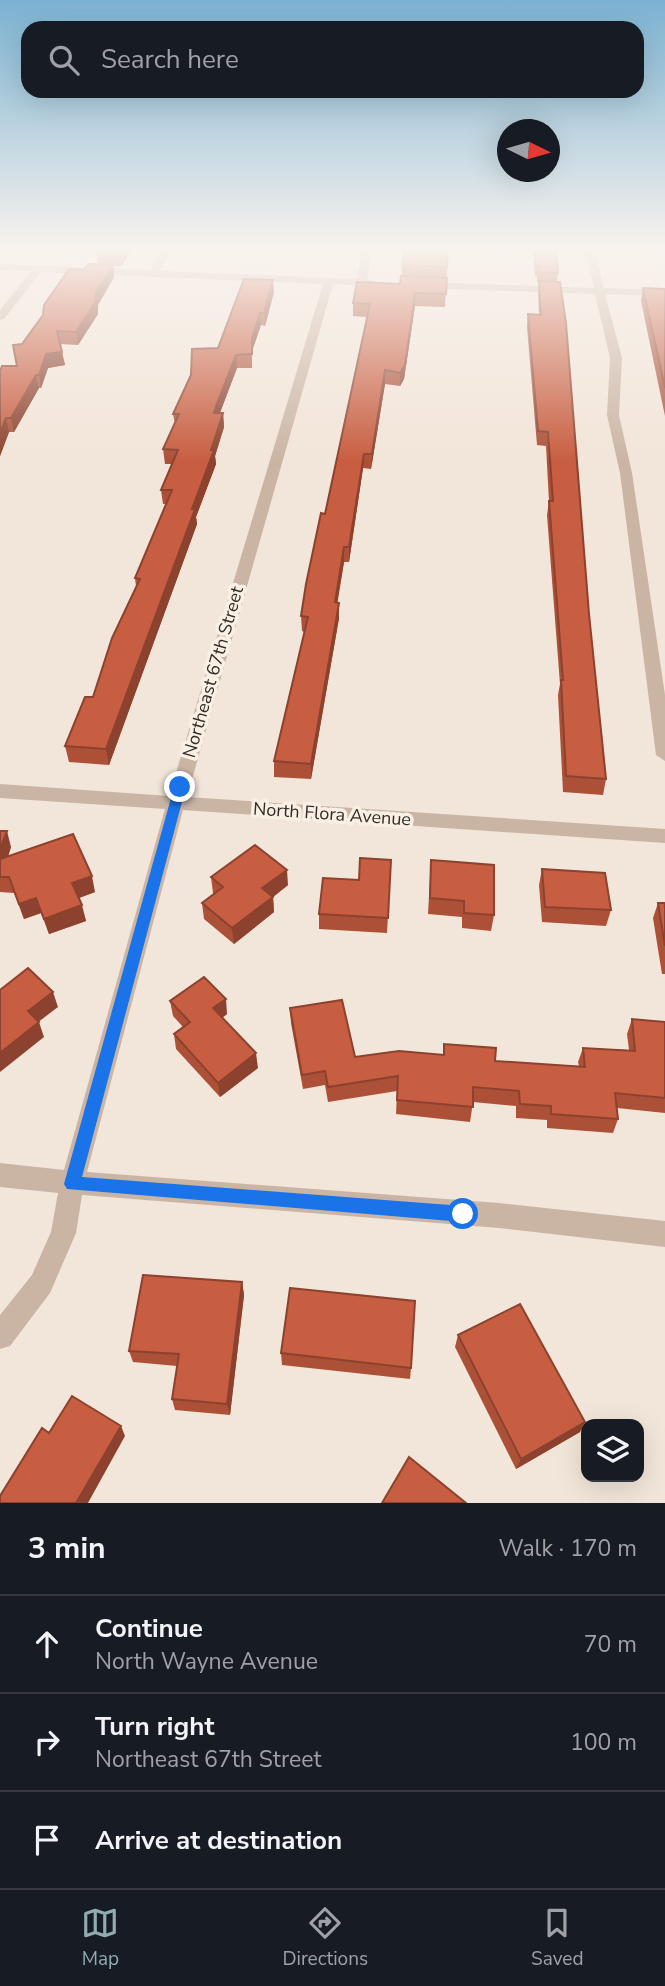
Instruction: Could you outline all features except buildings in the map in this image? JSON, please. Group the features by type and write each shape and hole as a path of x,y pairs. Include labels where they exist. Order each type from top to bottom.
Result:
{"street":[{"name":"Northeast 67th Street","path":"0,1336 41,1284 63,1233 72,1184 175,803 317,321"},
{"path":"606,321 616,358 617,373 613,395 615,427 626,473 665,755"},
{"name":"North Flora Avenue","path":"0,791 665,835"},
{"path":"0,1175 72,1184 571,1222 665,1234"}],"route":[{"path":"180,787 72,1184 463,1214"}]}
